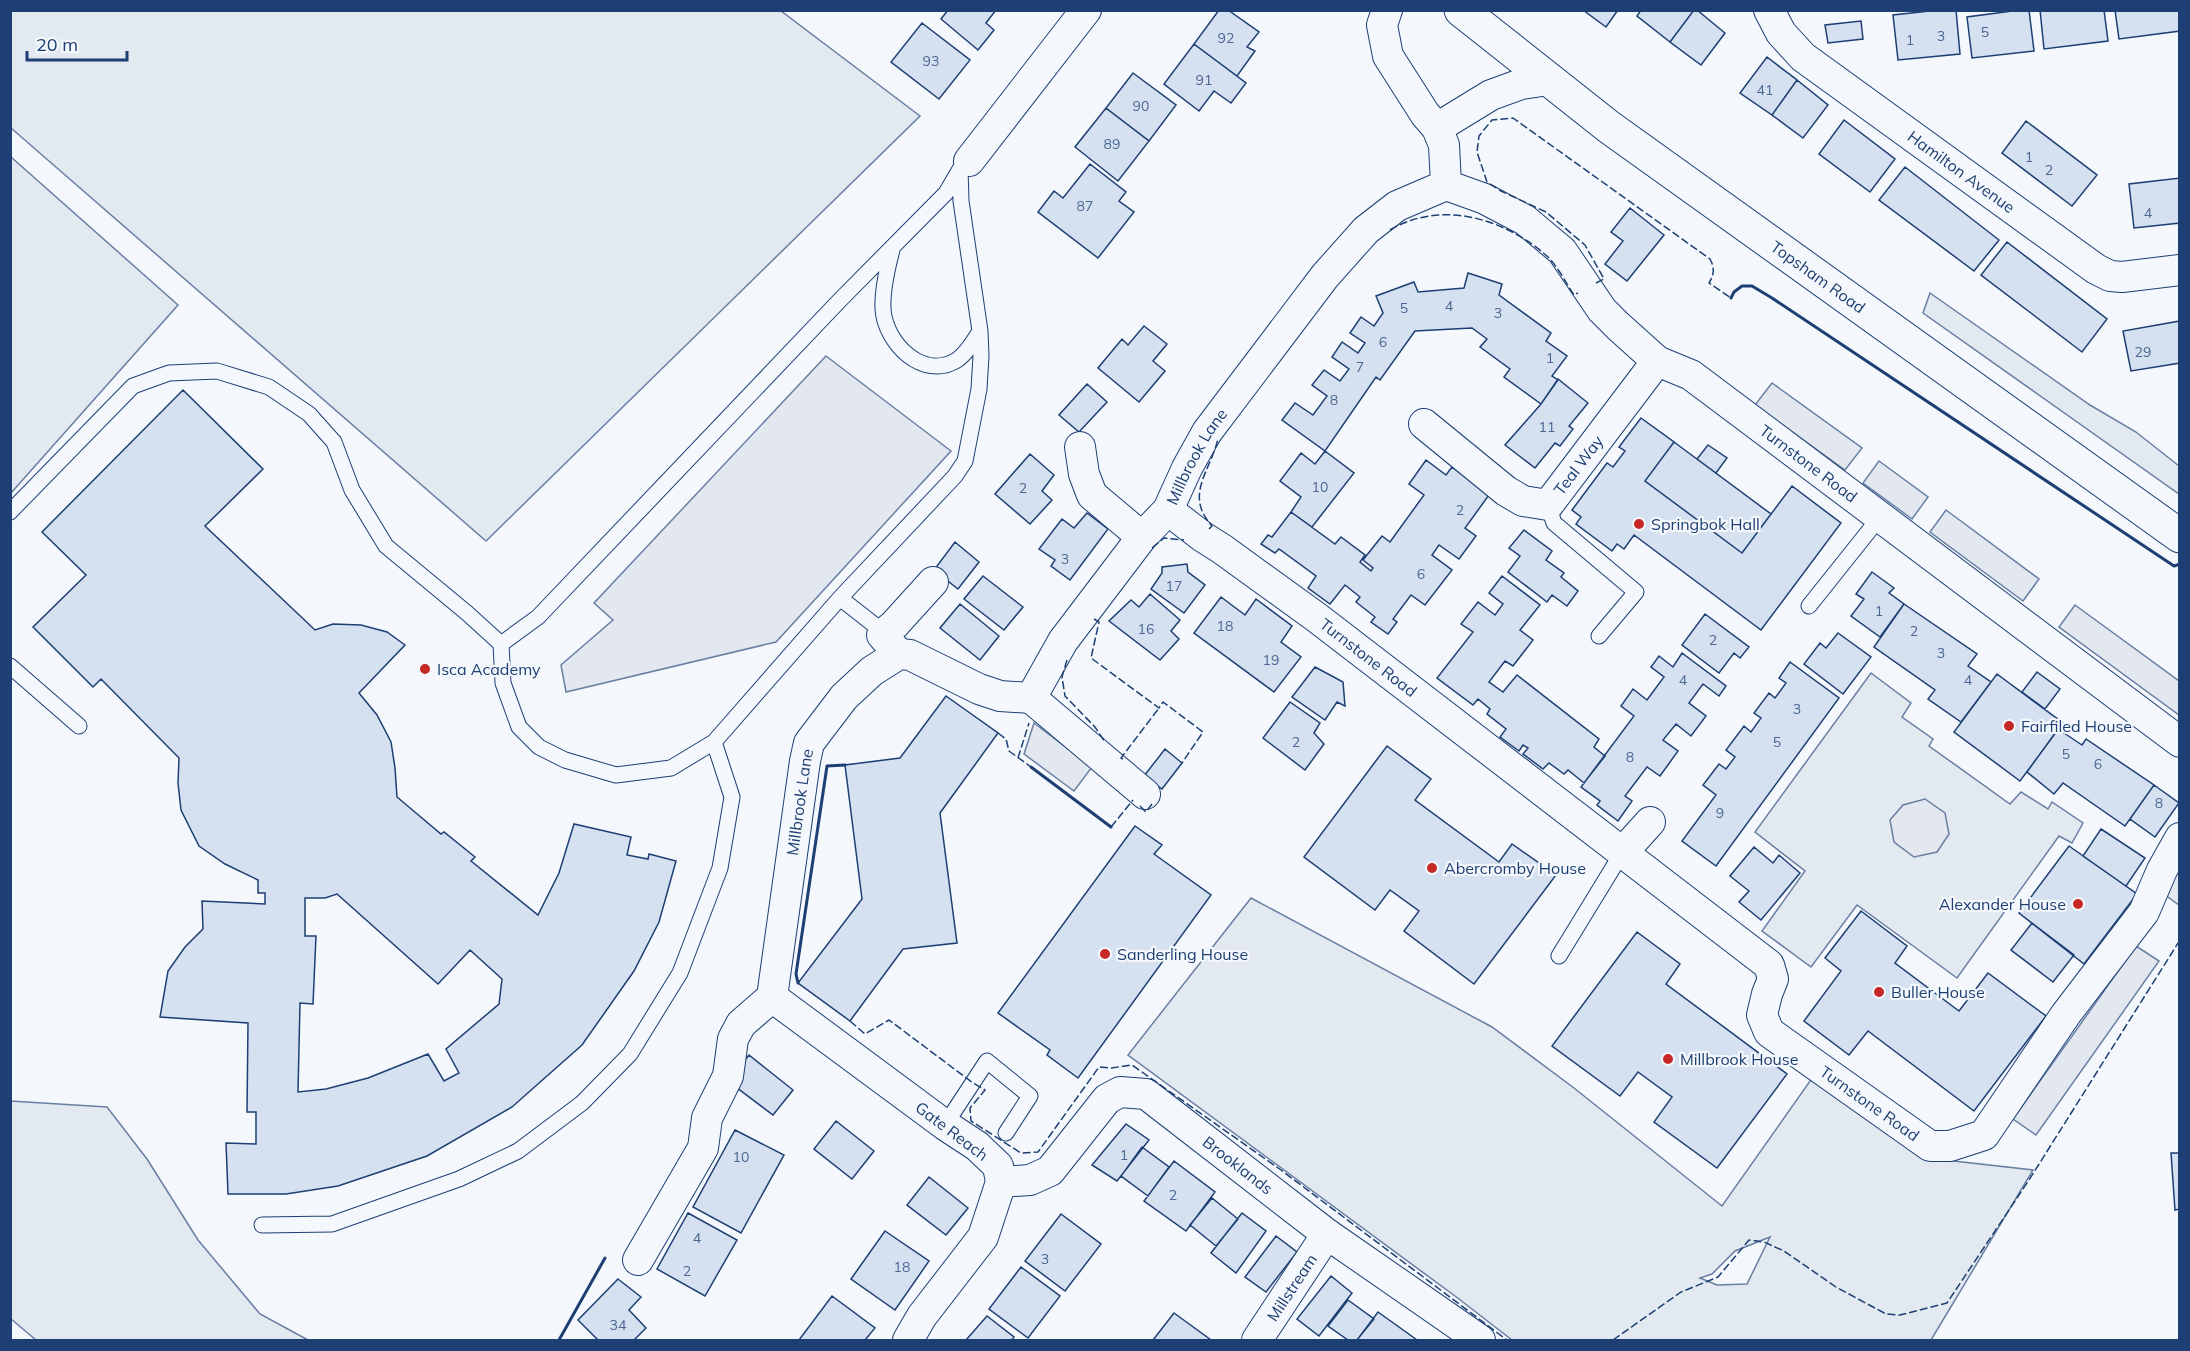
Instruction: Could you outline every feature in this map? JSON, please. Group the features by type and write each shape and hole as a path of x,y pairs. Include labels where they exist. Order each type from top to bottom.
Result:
{"main road":[{"name":"Topsham Road","path":"1461,10 1610,126 2180,536"}],"street":[{"path":"964,165 1086,10"},
{"path":"1387,10 1382,25 1388,56 1425,114 1437,128 1444,145 1446,185"},
{"name":"Hamilton Avenue","path":"1769,10 1781,33 1803,57 2096,270 2110,276 2122,277 2180,270"},
{"path":"1437,128 1491,95 1521,84 1550,80"},
{"name":"Turnstone Road","path":"1446,185 1485,199 1526,220 1562,251 1602,310 1657,361 1691,375 2180,742"},
{"name":"Millbrook Lane","path":"1031,698 1063,641 1142,537 1168,510 1207,432 1332,268 1366,230 1397,206 1446,185"},
{"name":"Teal Way","path":"1424,424 1506,491 1523,501 1548,505 1657,361"},
{"path":"1080,447 1084,474 1092,495 1142,537"},
{"name":"Turnstone Road","path":"1168,510 1316,617 1622,853 1703,912 1769,965 1773,979 1762,1015 1768,1032 1930,1146 1950,1146 1984,1135 2066,1014 2144,912 2162,870 2180,838"},
{"name":"Millbrook Lane","path":"772,997 809,743 844,697 872,671 891,645 894,625 933,582"},
{"path":"891,645 979,689 1000,696 1031,698 1145,794"},
{"path":"1622,853 1650,822"},
{"path":"638,1260 703,1148 707,1118 728,1076 733,1039 741,1024 772,997"},
{"name":"Gate Reach","path":"772,997 945,1125 977,1146 998,1166 1002,1182"},
{"name":"Brooklands","path":"1002,1182 1030,1180 1050,1171 1107,1099 1120,1092 1146,1094 1327,1234 1480,1341"},
{"path":"908,1341 922,1316 983,1237 1002,1182"},
{"name":"Millstream","path":"1257,1341 1327,1234"}],"lane":[{"path":"501,644 538,617 946,193 964,165"},
{"path":"10,512 133,386 169,373 217,371 269,387 309,414 334,442 352,490 386,546 468,613 501,644 503,683 519,727 539,747 565,760 616,775 670,768 714,742 840,598 955,476 965,461 979,389 981,356 980,331 962,201 964,165"},
{"path":"893,246 887,269 883,311 897,344 915,362 931,367 957,360 969,349 980,331"},
{"path":"1548,505 1554,523 1636,592 1599,636"},
{"path":"1809,606 1880,517"},
{"path":"840,598 877,627 891,645"},
{"path":"10,666 79,726"},
{"path":"262,1225 332,1224 459,1179 518,1151 582,1102 630,1054 680,973 720,868 732,797 714,742"},
{"path":"1559,956 1622,853"},
{"path":"945,1125 987,1061 1030,1096 1006,1133"}],"shaded area":[{"path":"11,10 781,11 920,116 486,541 11,128"},
{"path":"11,157 178,305 11,493"},
{"path":"1930,293 2090,405 2136,432 2179,466 2179,494 1923,313"},
{"path":"826,356 951,451 776,642 566,692 561,665 613,620 594,603"},
{"path":"1772,383 1862,448 1845,470 1755,405"},
{"path":"1879,461 1928,497 1912,519 1863,483"},
{"path":"1946,510 2039,579 2023,601 1930,532"},
{"path":"2075,605 2179,681 2179,715 2059,627"},
{"path":"1871,673 1911,703 1902,717 1933,739 1929,746 2010,804 2021,792 2048,809 2052,802 2083,823 2072,843 2059,836 1957,978 1857,905 1811,967 1762,931 1805,871 1755,832"},
{"path":"1034,723 1092,767 1074,791 1024,754"},
{"path":"1925,799 1945,813 1949,834 1937,852 1914,857 1894,842 1890,820 1903,805"},
{"path":"2179,865 2179,905 2161,892"},
{"path":"1251,898 1492,1027 1574,1088 1722,1206 1815,1074 1936,1159 2033,1170 1931,1340 1512,1340 1128,1055","holes":["1770,1237 1747,1284 1717,1285 1700,1278 1712,1274 1735,1251"]},
{"path":"2136,946 2159,961 2036,1135 2013,1119"},
{"path":"10,1101 107,1107 147,1159 198,1240 260,1314 308,1340 36,1340 11,1319"}],"building":[{"path":"948,10 996,10 986,23 994,30 978,50 941,19"},
{"path":"1219,10 1228,10 1259,32 1247,47 1255,51 1237,76 1194,44"},
{"path":"1583,10 1618,10 1606,27"},
{"path":"1641,10 1694,10 1670,42 1637,16"},
{"path":"1694,10 1725,33 1701,65 1670,42"},
{"path":"1956,10 1960,54 1898,60 1893,15"},
{"path":"2029,10 2034,51 1972,58 1967,17"},
{"path":"2040,10 2104,10 2108,41 2044,49"},
{"path":"2115,10 2179,10 2180,31 2119,39"},
{"path":"1861,21 1863,39 1828,43 1825,25"},
{"path":"922,23 970,60 939,99 891,62"},
{"path":"1194,44 1246,83 1231,103 1214,91 1199,111 1164,84"},
{"path":"1767,57 1797,80 1772,115 1740,93"},
{"path":"1133,73 1176,105 1149,141 1106,108"},
{"path":"1797,80 1828,105 1803,138 1772,115"},
{"path":"1106,108 1149,141 1118,181 1075,147"},
{"path":"1844,120 1895,159 1870,192 1819,154"},
{"path":"2026,121 2097,175 2072,206 2002,153"},
{"path":"1090,164 1126,192 1119,201 1134,212 1098,258 1038,212 1054,191 1063,198"},
{"path":"1905,167 1999,240 1974,271 1879,200"},
{"path":"2180,178 2180,223 2134,228 2129,184"},
{"path":"1630,208 1664,235 1627,281 1605,264 1623,241 1611,232"},
{"path":"2007,242 2107,319 2082,352 1981,275"},
{"path":"1468,273 1502,284 1499,295 1551,333 1546,341 1567,356 1552,376 1558,380 1541,404 1504,377 1510,369 1480,347 1487,339 1472,328 1415,331 1380,380 1376,377 1325,451 1282,420 1295,403 1313,415 1327,396 1312,385 1324,370 1340,381 1349,369 1332,357 1342,342 1358,353 1365,343 1350,333 1361,317 1374,326 1383,313 1376,296 1414,282 1418,292 1464,288"},
{"path":"2180,321 2180,363 2131,371 2123,331"},
{"path":"1144,326 1167,344 1153,361 1165,371 1139,402 1098,368 1122,339 1128,345"},
{"path":"1558,379 1588,403 1569,426 1573,429 1560,446 1555,443 1535,468 1505,445 1541,404"},
{"path":"1087,384 1107,402 1079,432 1059,415"},
{"path":"183,390 263,469 205,526 315,630 333,624 361,625 387,632 405,645 359,693 377,715 391,742 397,797 441,834 444,832 475,857 471,861 538,915 559,873 574,824 631,837 627,855 648,859 649,854 676,861 659,922 634,971 582,1045 512,1107 427,1156 338,1186 286,1194 228,1194 226,1143 256,1144 256,1112 247,1112 248,1023 160,1017 168,971 185,947 203,929 202,901 265,904 265,893 258,893 258,880 225,864 199,846 181,810 178,783 179,758 101,679 93,687 33,627 86,575 42,532","holes":["337,894 438,984 470,950 502,979 499,1004 446,1049 459,1073 444,1081 428,1054 368,1078 326,1089 298,1092 300,1003 313,1004 316,936 305,936 305,898 325,898"]},
{"name":"Springbok Hall","path":"1641,418 1674,442 1645,481 1742,553 1792,486 1841,523 1761,630 1634,535 1624,549 1617,544 1612,551 1576,524 1581,517 1572,510 1607,463 1613,467 1625,451 1619,447"},
{"path":"1674,442 1771,514 1742,553 1645,481"},
{"path":"1708,445 1727,458 1716,473 1697,459"},
{"path":"1325,451 1354,473 1312,527 1291,512 1301,497 1280,481 1301,453 1315,464"},
{"path":"1030,454 1054,475 1042,491 1052,500 1030,524 995,494"},
{"path":"1426,460 1446,475 1452,467 1489,495 1465,528 1476,536 1459,559 1439,545 1432,555 1452,570 1425,605 1411,595 1393,619 1397,622 1388,634 1371,622 1375,617 1356,602 1360,597 1345,585 1330,604 1308,588 1316,576 1279,549 1275,553 1261,544 1268,535 1272,537 1291,512 1335,544 1341,537 1365,555 1360,562 1371,571 1373,568 1363,560 1382,536 1390,542 1424,495 1409,484"},
{"path":"1087,513 1108,529 1070,580 1051,566 1055,560 1039,549 1062,519 1074,528"},
{"path":"1524,530 1552,551 1546,560 1564,573 1561,577 1578,591 1567,606 1552,595 1547,602 1508,572 1520,556 1509,548"},
{"path":"955,542 979,562 958,589 934,570"},
{"path":"1187,564 1188,572 1205,585 1184,613 1151,589 1162,573 1162,567"},
{"path":"1872,572 1894,588 1889,593 1904,604 1880,637 1851,616 1864,599 1856,594"},
{"path":"983,576 1023,607 1004,630 964,599"},
{"path":"1502,576 1540,605 1520,630 1533,640 1513,666 1505,661 1489,682 1503,692 1517,675 1599,739 1594,747 1605,756 1584,783 1568,770 1564,774 1549,763 1543,769 1523,754 1528,748 1523,745 1519,751 1500,737 1506,729 1487,714 1490,709 1478,699 1473,705 1437,678 1473,632 1461,624 1478,602 1495,615 1503,604 1489,593"},
{"path":"1150,594 1180,620 1171,631 1179,639 1160,660 1109,621 1131,600 1139,607"},
{"path":"1221,597 1245,615 1256,599 1292,626 1281,642 1301,657 1274,692 1194,633"},
{"path":"960,604 999,636 980,660 940,628"},
{"path":"1904,604 1977,654 1968,666 1991,682 1961,722 1928,699 1935,690 1874,647"},
{"path":"1705,614 1749,647 1740,658 1734,653 1719,673 1682,645"},
{"path":"1838,633 1871,657 1843,694 1804,664 1820,643 1826,648"},
{"path":"1682,653 1726,686 1719,696 1703,684 1689,703 1706,716 1691,736 1676,724 1663,740 1678,751 1660,776 1647,767 1625,796 1632,801 1618,821 1597,805 1600,801 1581,787 1634,716 1621,706 1633,689 1647,700 1664,677 1651,667 1659,656 1673,667"},
{"path":"1790,662 1839,698 1716,866 1682,841 1716,795 1703,785 1719,764 1726,769 1735,757 1726,750 1744,726 1751,732 1761,718 1754,713 1769,693 1775,698 1786,683 1779,678"},
{"path":"1315,667 1343,682 1345,706 1337,702 1325,720 1292,697"},
{"path":"2037,672 2060,689 2045,709 2022,692"},
{"name":"Fairfiled House","path":"1997,674 2063,723 2020,781 1954,732"},
{"path":"946,696 998,733 940,813 957,943 903,949 850,1021 798,983 862,899 845,765 900,758"},
{"path":"1290,702 1320,723 1314,733 1324,744 1305,770 1263,738"},
{"path":"2058,729 2082,745 2086,739 2154,785 2125,826 2063,783 2054,794 2027,772"},
{"name":"Abercromby House","path":"1387,746 1431,779 1415,800 1499,862 1512,844 1556,875 1474,984 1404,931 1419,911 1390,890 1375,910 1304,857"},
{"path":"1165,749 1182,763 1162,789 1144,776"},
{"path":"2154,785 2179,803 2155,837 2130,819"},
{"name":"Sanderling House","path":"1135,826 1162,845 1154,854 1211,895 1078,1078 1047,1055 1050,1050 998,1013"},
{"path":"2101,829 2145,858 2126,886 2083,856"},
{"name":"Alexander House","path":"2069,846 2137,894 2084,964 2019,913"},
{"path":"1754,847 1773,863 1779,855 1800,873 1761,920 1739,902 1749,891 1730,876"},
{"name":"Buller House","path":"1861,911 1907,946 1895,963 1959,1011 1988,973 2046,1016 1974,1111 1868,1031 1849,1055 1804,1021 1841,971 1825,958"},
{"path":"2032,923 2074,955 2053,982 2011,950"},
{"name":"Millbrook House","path":"1637,932 1680,964 1666,984 1787,1074 1717,1168 1654,1122 1672,1097 1638,1072 1620,1096 1552,1046"},
{"path":"749,1055 793,1090 773,1115 728,1081"},
{"path":"836,1121 874,1151 852,1179 814,1149"},
{"path":"1126,1124 1149,1140 1117,1181 1092,1165"},
{"path":"735,1130 784,1155 741,1233 693,1207"},
{"path":"1142,1147 1169,1167 1148,1196 1121,1176"},
{"path":"2171,1153 2180,1153 2180,1209 2175,1210"},
{"path":"1174,1161 1215,1192 1186,1231 1144,1201"},
{"path":"929,1177 968,1208 946,1235 907,1205"},
{"path":"1212,1198 1238,1219 1216,1246 1190,1225"},
{"path":"688,1213 737,1240 705,1296 657,1269"},
{"path":"1242,1213 1266,1231 1236,1273 1211,1253"},
{"path":"1061,1214 1101,1244 1065,1291 1025,1261"},
{"path":"885,1231 929,1261 895,1310 851,1279"},
{"path":"1276,1236 1297,1252 1266,1292 1245,1277"},
{"path":"1021,1267 1060,1296 1028,1338 989,1309"},
{"path":"1331,1276 1352,1293 1319,1336 1297,1319"},
{"path":"618,1279 641,1297 629,1310 646,1328 634,1340 598,1340 578,1320"},
{"path":"832,1296 875,1328 865,1340 799,1340"},
{"path":"1348,1300 1374,1319 1357,1340 1348,1340 1328,1326"},
{"path":"1378,1312 1417,1340 1357,1340"},
{"path":"1174,1313 1211,1340 1153,1340"},
{"path":"987,1316 1014,1337 1012,1340 966,1340"}],"fence":[{"path":"1596,283 1604,279 1585,245 1546,212 1487,182 1477,152 1479,136 1492,120 1513,118 1710,259 1713,271 1709,283 1731,298"},
{"path":"1390,230 1410,221 1431,216 1452,215 1493,224 1513,232 1548,257 1574,295 1578,293"},
{"path":"1209,529 1212,526 1204,515 1199,494 1218,439"},
{"path":"1152,548 1164,538 1184,540"},
{"path":"1094,619 1099,622 1091,658 1159,708 1163,702 1203,732 1182,763"},
{"path":"1067,660 1062,677 1065,696 1095,727 1105,742"},
{"path":"1123,759 1121,758 1159,708"},
{"path":"1018,758 1029,723"},
{"path":"998,733 1006,739 1009,751 1031,767"},
{"path":"1111,827 1133,800"},
{"path":"1140,806 1146,812 1152,804"},
{"path":"1613,1340 1681,1292 1718,1277 1749,1240 1764,1242 1784,1251 1836,1287 1886,1314 1900,1315 1947,1303 2029,1180 2180,940"},
{"path":"850,1021 865,1034 889,1020 985,1090 970,1108 971,1121 1021,1153 1038,1152 1099,1067 1132,1065 1281,1170 1507,1340"}],"wall":[{"path":"1731,298 1734,292 1742,286 1752,286 2174,566 2180,564"},
{"path":"798,983 796,974 827,766 845,765"},
{"path":"1031,767 1111,827"},
{"path":"559,1340 605,1258"}],"place":[{"name":"Springbok Hall","path":"1639,524"},
{"name":"Isca Academy","path":"425,669"},
{"name":"Fairfiled House","path":"2009,726"},
{"name":"Abercromby House","path":"1432,868"},
{"name":"Alexander House","path":"2078,904"},
{"name":"Sanderling House","path":"1105,954"},
{"name":"Buller House","path":"1879,992"},
{"name":"Millbrook House","path":"1668,1059"}]}
